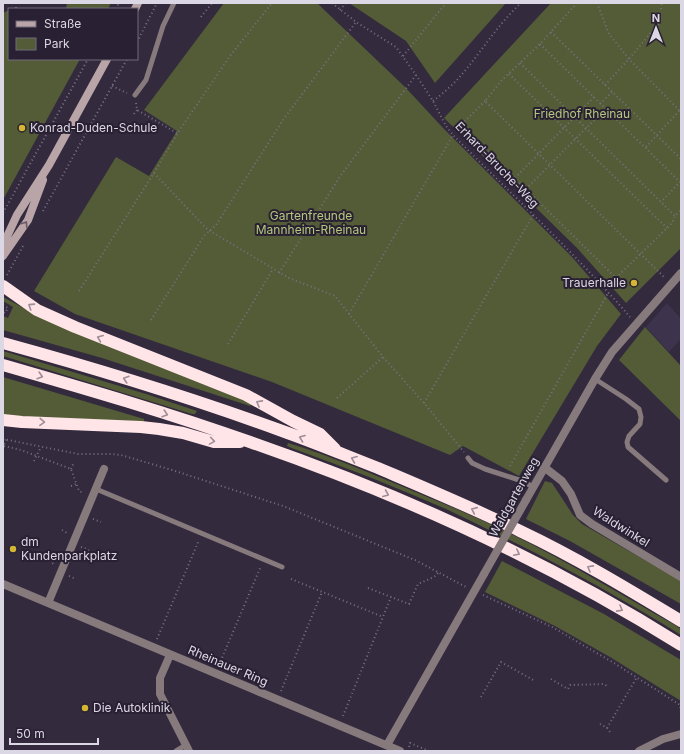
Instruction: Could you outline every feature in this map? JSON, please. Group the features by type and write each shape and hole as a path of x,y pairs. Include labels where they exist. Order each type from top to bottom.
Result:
{"highway":[{"path":"5,281 37,310 74,327 246,396 320,434 339,452"},
{"path":"3,343 75,363 286,432 339,452 426,488 521,531 605,576 681,621"},
{"path":"3,365 156,411 249,441 358,482 466,528 511,550 562,576 630,614 681,645"},
{"path":"3,420 142,427 183,434 214,442 249,441"}],"main road":[{"path":"3,245 18,214 49,165 106,60"},
{"path":"3,256 28,220 49,165"},
{"path":"3,233 11,228"}],"street":[{"name":"Waldgartenweg","path":"386,745 595,379 612,352 681,273"},
{"name":"Waldwinkel","path":"544,467 562,480 571,494 580,515 592,524 681,577"},
{"path":"48,603 104,469"},
{"name":"Rheinauer Ring","path":"3,584 400,751"},
{"path":"170,655 160,678 160,694 188,748"},
{"path":"639,751 663,739 681,734"}],"lane":[{"path":"135,95 146,80 163,26 174,3"},
{"path":"595,379 639,409 641,417 640,424 629,436 627,442 628,447 666,480"},
{"path":"468,458 472,464 519,480 534,487"},
{"path":"94,493 202,533 282,567"},
{"path":"176,751 188,748"}],"path":[{"path":"138,40 157,3"},
{"path":"201,17 212,3"},
{"path":"80,291 177,134 230,56 272,3"},
{"name":"Erhard-Bruche-Weg","path":"332,3 356,22 396,47 433,101 446,126 453,135 533,215 636,324"},
{"path":"340,10 346,3"},
{"path":"403,56 446,3"},
{"path":"433,101 456,81 515,8 521,3"},
{"path":"577,3 540,44 502,80 485,101 461,125 616,278 672,223 675,216 681,210"},
{"path":"597,3 609,34 629,60 680,110 646,148"},
{"path":"605,85 629,60 658,24 662,3"},
{"path":"151,320 204,236 216,225 283,120 356,22"},
{"path":"551,32 681,160"},
{"path":"540,44 680,182 661,202"},
{"path":"3,213 87,60"},
{"path":"43,211 126,60"},
{"path":"520,63 675,216"},
{"path":"509,74 667,228"},
{"path":"279,273 341,175 416,75"},
{"path":"112,86 124,93 135,95 137,110 134,114"},
{"path":"600,104 612,92"},
{"path":"515,178 594,97"},
{"path":"485,101 671,284"},
{"path":"526,189 605,108"},
{"path":"137,110 177,134"},
{"path":"349,314 453,135"},
{"path":"154,173 205,228 279,273 335,296 383,357 424,403 468,458"},
{"path":"424,403 533,215"},
{"path":"5,281 25,244"},
{"path":"228,344 273,269"},
{"path":"510,466 608,293"},
{"path":"3,305 8,308 5,313 3,312"},
{"path":"337,398 383,357"},
{"path":"71,469 21,450 3,447 4,439 78,454 121,455 284,506 415,560 475,591 552,627 637,677 680,705 681,712"},
{"path":"34,461 41,447"},
{"path":"74,462 71,469 79,491 94,493"},
{"path":"71,486 76,484"},
{"path":"153,648 202,533"},
{"path":"215,674 264,560"},
{"path":"368,588 409,604 418,584 434,577 438,572"},
{"path":"291,579 383,617"},
{"path":"277,700 322,592"},
{"path":"339,725 391,597"},
{"path":"481,696 501,662 535,681"},
{"path":"607,728 637,677"},
{"path":"551,679 568,689 570,685 604,684 607,686"},
{"path":"600,724 607,728 610,732"},
{"path":"407,751 410,743 429,751"}],"shaded area":[{"path":"667,303 681,319 681,339 669,352 646,327"}],"green space":[{"path":"67,3 111,3 108,8 66,8"},
{"name":"Gartenfreunde Mannheim-Rheinau","path":"224,3 317,3 405,87 444,129 572,257 621,314 597,346 519,476 463,446 450,455 272,382 75,314 34,291 116,157 149,176 177,131 144,110"},
{"path":"349,3 506,3 435,83 406,41"},
{"name":"Friedhof Rheinau","path":"551,3 681,3 681,248 626,303 577,248 444,118"},
{"name":"Konrad-Duden-Schule","path":"8,10 8,60 79,60 4,198 3,197 3,13"},
{"path":"3,297 31,312 252,404 250,406 102,358 3,330 3,316 8,318 13,307 3,301"},
{"path":"645,327 681,366 681,421 619,360"},
{"path":"3,351 197,411 195,414 192,414 3,356"},
{"path":"3,377 144,419 144,421 3,416"},
{"path":"288,443 367,472 501,529 574,567 673,624 681,629 681,635 590,582 465,518 389,485 294,449 287,446"},
{"path":"545,481 552,483 573,515 582,524 681,581 681,604 570,541 526,519"},
{"path":"502,561 604,614 681,660 681,701 610,657 555,626 485,592"}],"place":[{"name":"Konrad-Duden-Schule","path":"22,128"},
{"name":"Trauerhalle","path":"634,283"},
{"name":"dm Kundenparkplatz","path":"13,549"},
{"name":"Die Autoklinik","path":"85,708"}]}
